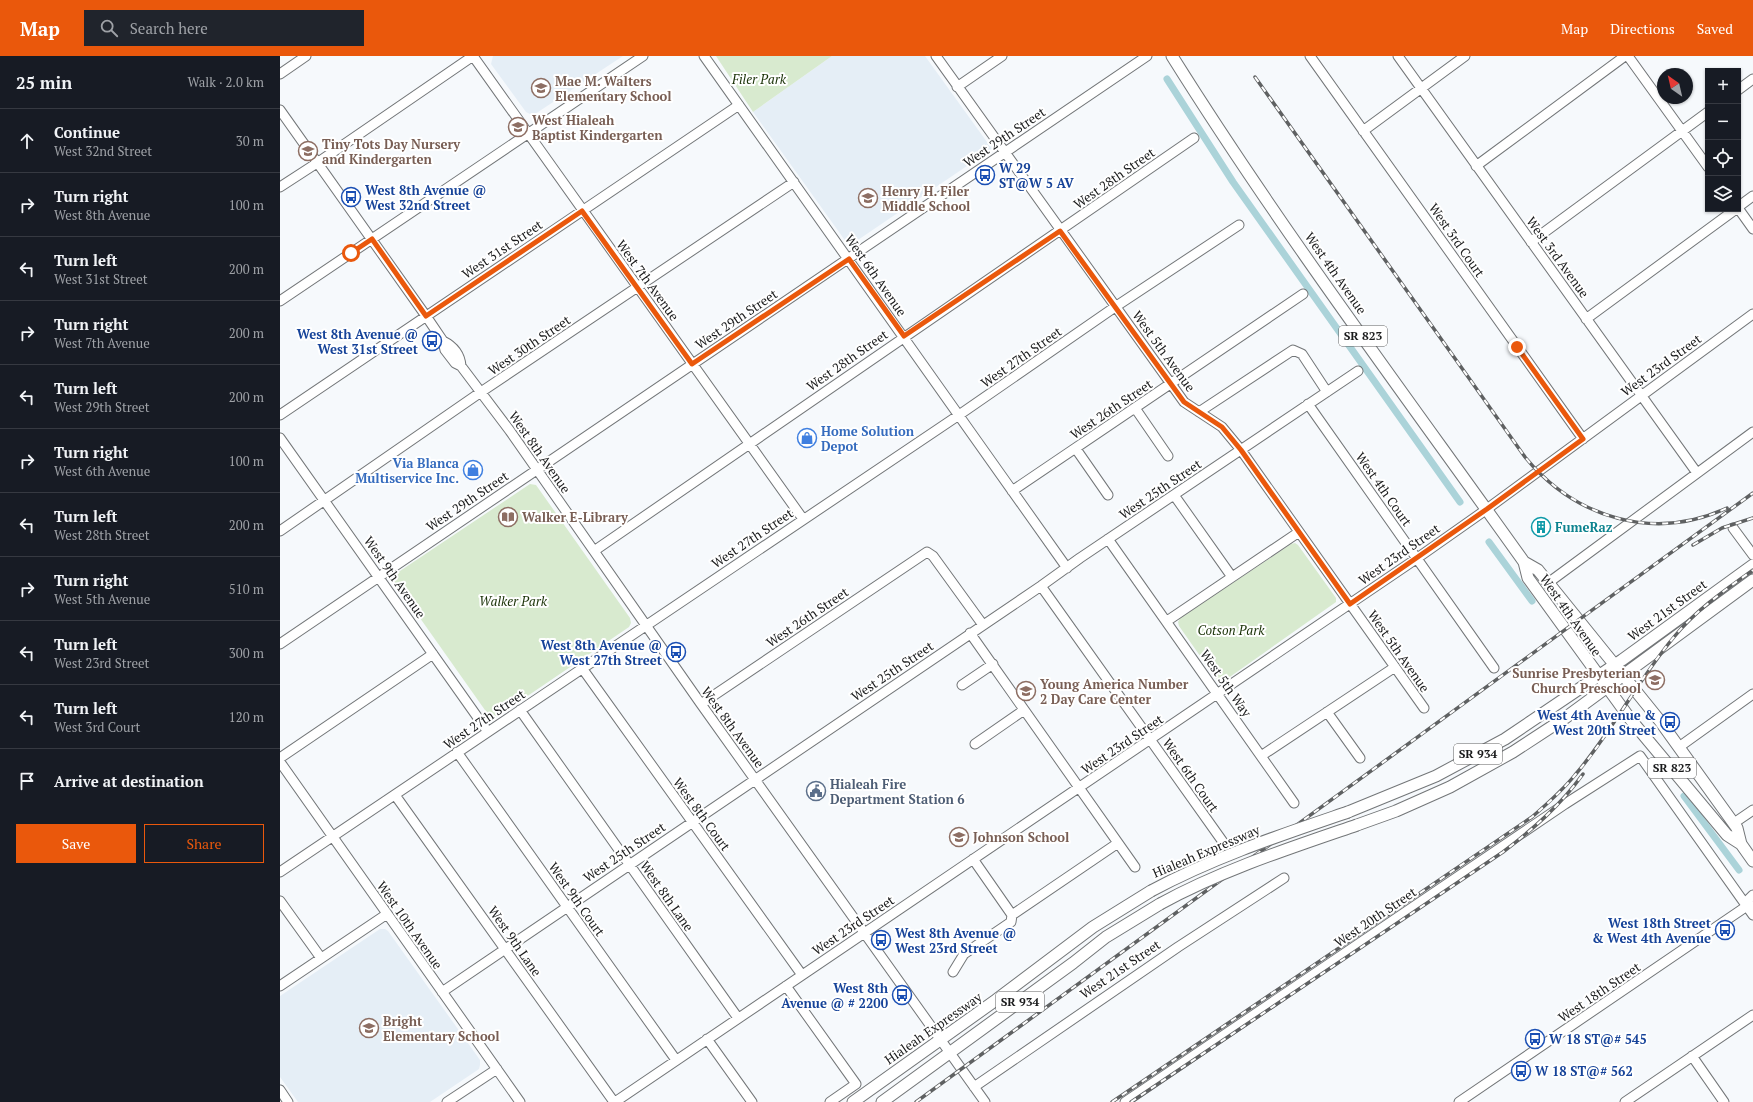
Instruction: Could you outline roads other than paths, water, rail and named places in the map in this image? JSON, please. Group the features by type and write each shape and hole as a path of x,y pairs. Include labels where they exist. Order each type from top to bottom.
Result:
{"main road":[{"name":"West 4th Avenue","path":"1172,56 1220,132 1272,208 1524,562 1528,578 1606,688 1727,835 1741,844"},
{"name":"West 4th Avenue","path":"1524,562 1538,570 1623,674 1679,747 1734,823 1737,828 1741,844 1753,861"},
{"name":"West 21st Street","path":"1598,676 1753,565"},
{"name":"West 21st Street","path":"1606,688 1623,674 1753,580"},
{"name":"Hialeah Expressway","path":"853,1102 996,1000 1093,926 1151,891 1174,878 1234,852 1396,794 1472,758 1536,719 1598,676"},
{"name":"Hialeah Expressway","path":"882,1102 1073,963 1106,937 1160,904 1237,867 1357,825 1420,800 1481,771 1546,732 1606,688"}],"street":[{"path":"280,74 306,56"},
{"path":"280,187 473,56"},
{"name":"West 7th Avenue","path":"473,56 582,211 803,519"},
{"path":"280,301 643,56"},
{"name":"West 6th Avenue","path":"704,56 904,336 1067,568"},
{"name":"West 5th Avenue","path":"936,56 1170,384 1184,402 1222,427 1241,450 1424,708"},
{"path":"958,87 1002,56"},
{"name":"West 29th Street","path":"280,644 536,469 849,259 1137,59 1147,56"},
{"name":"West 3rd Court","path":"1310,56 1583,439"},
{"name":"West 3rd Avenue","path":"1398,56 1697,473"},
{"path":"1363,131 1465,56"},
{"path":"1476,166 1625,56"},
{"path":"1628,56 1705,163"},
{"path":"1741,88 1753,79"},
{"name":"West 31st Street","path":"280,415 739,105"},
{"name":"West 8th Avenue","path":"280,110 443,341 450,344 460,358 461,366 536,469 701,704 985,1102"},
{"path":"1531,242 1705,114"},
{"name":"West 28th Street","path":"594,551 904,336 1060,231 1194,138"},
{"name":"West 30th Street","path":"280,531 481,392 794,182"},
{"path":"1741,205 1753,196"},
{"path":"1586,319 1732,212"},
{"path":"1740,212 1753,229"},
{"name":"West 27th Street","path":"280,872 803,519 959,416 1115,307 1239,225"},
{"name":"West 26th Street","path":"1012,491 1303,294"},
{"name":"West 23rd Street","path":"615,1102 1416,559 1487,509 1753,314"},
{"path":"1199,412 1292,350 1302,354 1327,392"},
{"name":"West 25th Street","path":"442,992 1108,539 1358,371"},
{"name":"West 4th Court","path":"1308,404 1494,668"},
{"path":"1135,408 1168,456"},
{"path":"1548,583 1753,432"},
{"name":"West 9th Avenue","path":"280,438 380,577 488,732"},
{"path":"1076,449 1108,495"},
{"path":"1174,495 1232,577"},
{"path":"1733,528 1753,555"},
{"path":"1167,621 1299,532"},
{"name":"West 5th Way","path":"1108,539 1294,803"},
{"name":"West 26th Street","path":"701,704 927,552 933,556 983,625"},
{"name":"West 6th Court","path":"1041,586 1223,842"},
{"path":"970,633 1135,867"},
{"path":"280,758 433,654"},
{"path":"962,685 993,664"},
{"path":"1260,756 1395,667"},
{"name":"West 8th Court","path":"582,668 802,975"},
{"path":"1679,747 1753,694"},
{"name":"West 8th Lane","path":"520,710 738,1018"},
{"path":"975,744 1024,710"},
{"path":"1327,712 1360,758"},
{"name":"West 9th Court","path":"457,752 676,1060"},
{"name":"West 20th Street","path":"1125,1102 1565,804 1640,756 1750,906"},
{"name":"West 10th Avenue","path":"280,762 520,1102"},
{"name":"West 9th Lane","path":"395,795 615,1102"},
{"path":"1734,823 1753,810"},
{"path":"1012,916 1118,843"},
{"path":"953,972 964,954 1011,922 1012,916 973,859"},
{"name":"West 21st Street","path":"974,1087 1178,946 1284,878"},
{"path":"1753,894 1749,899 1753,915"},
{"path":"280,901 321,958"},
{"name":"West 18th Street","path":"1459,1102 1750,906"},
{"path":"280,986 386,914"},
{"path":"786,986 856,1084 830,1102"},
{"path":"1625,1102 1753,1015"},
{"path":"707,1039 752,1102"},
{"path":"1692,1056 1724,1102"},
{"path":"447,1102 497,1069"}],"waterway":[{"path":"1167,79 1233,182 1460,502"},
{"path":"1489,542 1532,601"},
{"path":"1684,796 1739,870"}],"railway":[{"path":"1255,77 1525,457 1545,478 1567,495 1592,509 1617,518 1644,523 1672,523 1699,518 1727,508"},
{"path":"916,1102 1753,493"},
{"path":"1693,545 1722,528 1753,518"},
{"path":"1112,1102 1532,817 1575,775 1601,741 1674,637 1711,601 1753,570"},
{"path":"1131,1102 1503,852 1546,816 1583,774"}],"place":[{"name":"Mae M. Walters Elementary School","path":"541,88"},
{"name":"West Hialeah Baptist Kindergarten","path":"518,127"},
{"name":"Tiny Tots Day Nursery and Kindergarten","path":"308,151"},
{"name":"W 29 ST@W 5 AV","path":"985,175"},
{"name":"West 8th Avenue @ West 32nd Street","path":"351,197"},
{"name":"Henry H. Filer Middle School","path":"868,198"},
{"name":"West 8th Avenue @ West 31st Street","path":"432,341"},
{"name":"Home Solution Depot","path":"807,438"},
{"name":"Via Blanca Multiservice Inc.","path":"473,470"},
{"name":"Walker E-Library","path":"508,517"},
{"name":"FumeRaz","path":"1541,527"},
{"name":"West 8th Avenue @ West 27th Street","path":"676,652"},
{"name":"Sunrise Presbyterian Church Preschool","path":"1655,680"},
{"name":"Young America Number 2 Day Care Center","path":"1026,691"},
{"name":"West 4th Avenue & West 20th Street","path":"1670,722"},
{"name":"Hialeah Fire Department Station 6","path":"816,791"},
{"name":"Johnson School","path":"959,837"},
{"name":"West 18th Street & West 4th Avenue","path":"1725,930"},
{"name":"West 8th Avenue @ West 23rd Street","path":"881,940"},
{"name":"West 8th Avenue @ # 2200","path":"902,995"},
{"name":"Bright Elementary School","path":"369,1028"},
{"name":"W 18 ST@# 545","path":"1535,1039"},
{"name":"W 18 ST@# 562","path":"1521,1071"}],"park label":[{"name":"Filer Park","path":"759,79"},
{"name":"Walker Park","path":"513,601"},
{"name":"Cotson Park","path":"1231,630"}]}
